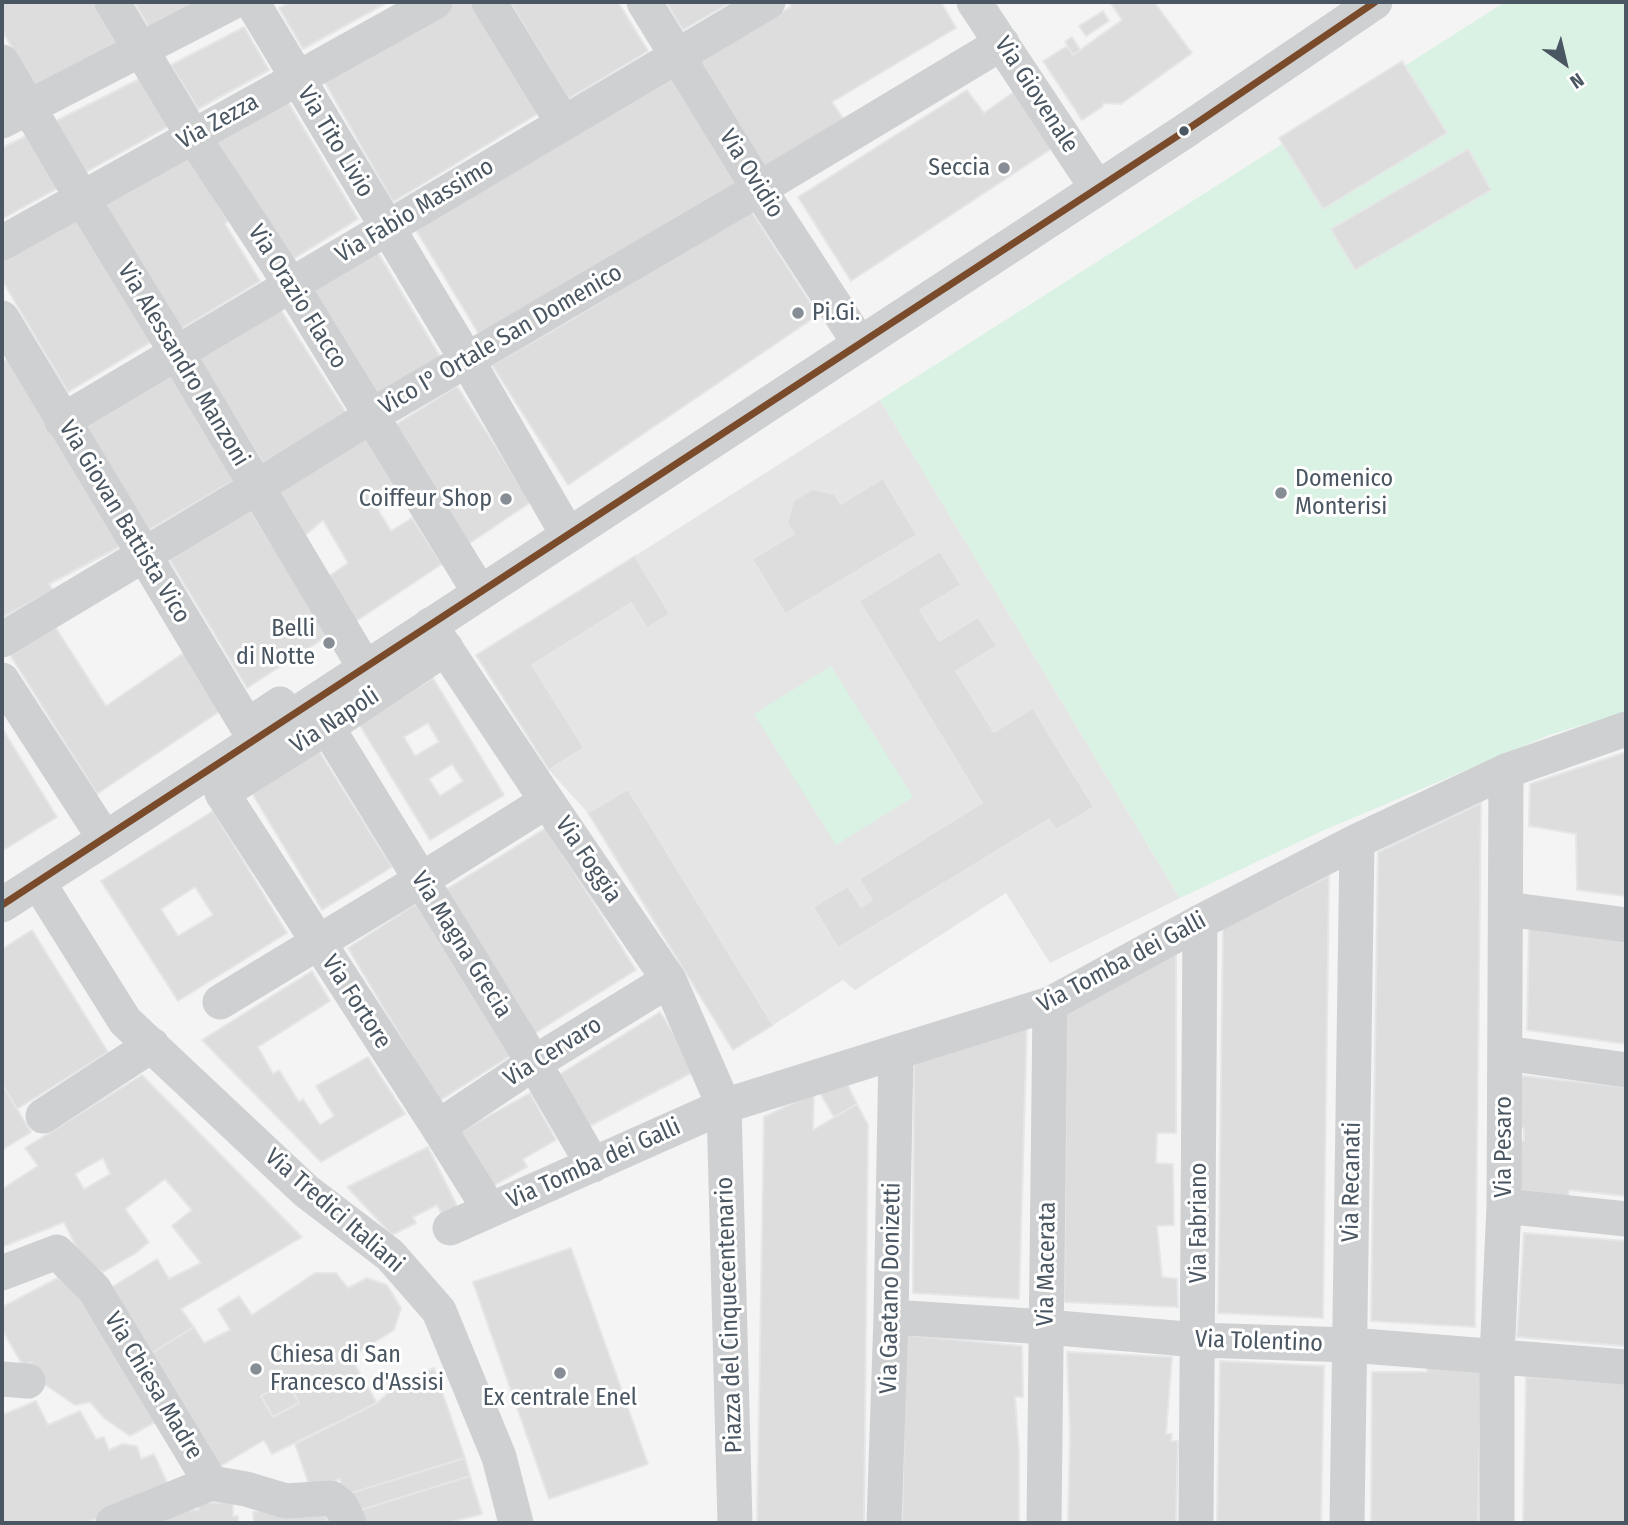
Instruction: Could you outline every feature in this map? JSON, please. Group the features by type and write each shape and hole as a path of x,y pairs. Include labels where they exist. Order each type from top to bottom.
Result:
{"street":[{"name":"Via Orazio Flacco","path":"112,2 193,136 291,285 480,593"},
{"path":"15,114 233,2"},
{"name":"Via Tito Livio","path":"252,2 467,359 568,535"},
{"name":"Via Zezza","path":"2,243 435,2"},
{"path":"489,2 564,123"},
{"name":"Via Ovidio","path":"644,2 759,189 860,344"},
{"name":"Via Fabio Massimo","path":"62,421 768,2"},
{"name":"Via Giovenale","path":"974,2 1097,188"},
{"name":"Via Napoli","path":"222,793 327,727 438,637 480,593 1197,123 1374,2"},
{"name":"Vico I° Ortale San Domenico","path":"2,640 371,416 1002,43"},
{"name":"Via Alessandro Manzoni","path":"2,62 15,114 82,198 361,661"},
{"name":"Via Giovan Battista Vico","path":"2,318 247,726"},
{"name":"Via Napoli","path":"247,726 361,661 438,637"},
{"name":"Via Foggia","path":"438,637 669,979 724,1106"},
{"name":"Via Napoli","path":"2,905 105,839 361,661"},
{"path":"2,680 105,839"},
{"name":"Via Magna Grecia","path":"327,727 534,1063 593,1164"},
{"name":"Via Tomba dei Galli","path":"450,1228 724,1106 1050,1004 1357,841 1506,771 1626,729"},
{"name":"Via Pesaro","path":"1497,1523 1497,1357 1504,1206 1506,771"},
{"name":"Via Fortore","path":"222,793 490,1210"},
{"path":"220,1002 547,801"},
{"name":"Via Recanati","path":"1347,1523 1357,841"},
{"name":"Via Tredici Italiani","path":"38,882 125,1021 306,1191 390,1255 439,1311 499,1457 516,1523"},
{"path":"1506,909 1626,925"},
{"name":"Via Fabriano","path":"1196,1523 1200,922"},
{"name":"Via Cervaro","path":"438,1127 669,979"},
{"name":"Via Macerata","path":"1044,1523 1050,1004"},
{"path":"43,1116 152,1045"},
{"name":"Via Gaetano Donizetti","path":"884,1523 896,1053"},
{"path":"1505,1053 1626,1070"},
{"name":"Piazza del Cinquecentenario","path":"724,1106 735,1523"},
{"path":"1504,1206 1626,1220"},
{"name":"Via Chiesa Madre","path":"2,1273 57,1252 94,1289 211,1483"},
{"name":"Via Tolentino","path":"891,1317 1198,1340 1350,1345 1626,1367"},
{"path":"113,1523 211,1483 246,1489 286,1501 331,1498 345,1515"}],"shaded area":[{"path":"880,400 1180,898 1050,963 1006,893 855,990 843,980 773,1025 628,789 588,813 549,770 476,655"}],"green space":[{"name":"Domenico Monterisi","path":"1505,2 1626,2 1626,712 1549,735 1322,831 1180,898 880,400"},
{"path":"831,666 913,797 836,845 754,714"}],"building":[{"path":"2,2 94,2 125,54 40,94 2,31"},
{"path":"134,2 218,2 156,39"},
{"path":"291,2 388,2 303,49 279,8"},
{"path":"447,2 471,2 539,113 393,202 319,72"},
{"path":"510,2 618,2 648,51 568,99"},
{"path":"666,2 731,2 683,30"},
{"path":"789,2 941,2 956,28 832,102 846,123 765,170 695,62 791,7"},
{"path":"1110,2 1154,2 1192,53 1121,104 1104,103 1082,120 1043,61 1067,46 1073,55 1122,20"},
{"path":"1103,11 1109,21 1086,36 1079,26"},
{"path":"244,27 269,70 198,109 171,65"},
{"path":"1072,37 1080,50 1073,55 1065,42"},
{"path":"1402,61 1447,133 1323,209 1279,138"},
{"path":"668,73 738,186 480,336 413,225"},
{"path":"139,79 169,126 86,172 56,121"},
{"path":"967,90 984,113 1015,91 1054,147 851,281 798,197"},
{"path":"282,92 358,219 290,261 213,134"},
{"path":"26,136 58,188 2,219 2,148"},
{"path":"184,149 228,221 225,224 260,281 179,330 101,197"},
{"path":"1468,149 1491,190 1355,270 1331,229"},
{"path":"73,208 151,342 68,392 2,280 2,249"},
{"path":"750,209 818,315 568,485 492,365 571,320"},
{"path":"374,246 441,358 374,400 306,288"},
{"path":"277,304 348,416 263,463 197,355"},
{"path":"11,357 123,545 49,584 53,590 2,618 2,362"},
{"path":"167,367 234,480 147,531 81,418"},
{"path":"457,386 531,502 467,545 392,427"},
{"path":"364,436 393,484 369,495 391,531 412,518 442,564 355,622 328,577 348,563 323,520 301,539 273,491"},
{"path":"883,478 917,535 785,614 752,559 794,534 787,523 793,501 812,489 835,494 841,504"},
{"path":"250,510 329,635 247,688 168,557"},
{"path":"940,551 961,585 920,610 939,641 978,617 997,646 956,671 994,732 1033,708 1094,807 1056,830 1049,819 838,948 813,907 848,886 861,907 872,900 859,879 982,803 859,601"},
{"path":"635,556 670,614 647,628 631,603 532,665 584,748 549,770 476,655"},
{"path":"54,625 106,706 185,652 223,709 97,794 9,653"},
{"path":"433,678 504,795 430,840 359,724","holes":["428,723 439,742 415,756 404,737","452,764 463,781 440,796 429,779"]},
{"path":"2,728 57,817 2,851"},
{"path":"317,748 392,867 322,910 250,790"},
{"path":"1626,752 1626,896 1577,890 1576,834 1529,826 1530,784"},
{"path":"628,789 773,1025 733,1050 588,813"},
{"path":"1481,803 1475,1327 1371,1321 1378,852"},
{"path":"213,811 287,933 178,1001 101,881","holes":["195,887 213,915 178,936 161,909"]},
{"path":"546,828 636,970 529,1037 442,892"},
{"path":"1329,876 1323,1318 1218,1313 1223,927"},
{"path":"416,904 510,1056 439,1101 348,948"},
{"path":"1529,927 1626,942 1626,1044 1527,1030"},
{"path":"32,930 108,1052 17,1109 2,1084 2,949"},
{"path":"1176,952 1176,1133 1157,1133 1156,1163 1173,1164 1174,1225 1157,1226 1162,1277 1177,1279 1178,1307 1064,1302 1067,999"},
{"path":"312,971 330,1001 258,1047 273,1074 279,1070 299,1102 303,1099 320,1125 334,1116 316,1086 368,1057 405,1114 321,1162 202,1040"},
{"path":"660,1012 697,1070 586,1128 554,1078"},
{"path":"1027,1022 1019,1299 913,1293 914,1058"},
{"path":"842,1074 857,1104 834,1117 817,1088"},
{"path":"142,1075 302,1237 181,1309 194,1327 147,1356 109,1289 157,1259 169,1279 201,1263 172,1226 192,1210 165,1179 125,1209 149,1242 136,1253 103,1272 84,1263 64,1222 2,1247 2,1189 38,1166 25,1148","holes":["103,1158 110,1174 84,1189 75,1174"]},
{"path":"1523,1076 1626,1087 1626,1196 1569,1190 1568,1198 1519,1190 1518,1141 1524,1141 1524,1128 1519,1128 1519,1078"},
{"path":"2,1084 31,1132 2,1150"},
{"path":"530,1093 556,1140 523,1159 527,1167 491,1187 460,1132"},
{"path":"814,1093 813,1130 857,1104 868,1125 864,1523 757,1523 764,1117"},
{"path":"428,1147 459,1210 443,1217 437,1205 413,1217 416,1223 392,1235 347,1187"},
{"path":"1524,1233 1626,1241 1626,1346 1517,1337"},
{"name":"Ex centrale Enel","path":"571,1248 648,1464 549,1499 473,1282"},
{"name":"Chiesa di San Francesco d'Assisi","path":"315,1273 336,1273 348,1288 367,1278 387,1285 401,1308 394,1330 359,1352 354,1344 347,1351 377,1403 272,1454 264,1440 214,1470 147,1356 194,1327 204,1343 230,1330 218,1309 239,1296 252,1315","holes":["287,1382 299,1403 273,1417 261,1396"]},
{"path":"58,1278 74,1290 159,1420 130,1436 104,1418 90,1402 75,1405 44,1384 31,1362 23,1366 2,1329 2,1307"},
{"path":"906,1335 1022,1346 1023,1397 1015,1397 1019,1450 1019,1523 902,1523"},
{"path":"1067,1352 1172,1357 1166,1434 1172,1434 1171,1441 1178,1441 1176,1523 1068,1523 1070,1434"},
{"path":"1220,1361 1324,1366 1321,1523 1217,1523"},
{"path":"1427,1365 1481,1369 1478,1523 1371,1523 1372,1372 1427,1372"},
{"path":"434,1368 465,1458 348,1494 343,1493 340,1479 310,1488 295,1444 377,1403 390,1391 412,1381 412,1377"},
{"path":"1526,1377 1626,1382 1626,1523 1523,1523"},
{"path":"287,1382 299,1403 273,1417 261,1396"},
{"path":"36,1401 48,1425 80,1411 96,1439 104,1437 109,1450 122,1444 137,1446 141,1459 154,1454 169,1487 86,1523 2,1523 2,1415"},
{"path":"465,1458 470,1476 354,1512 348,1494"},
{"path":"470,1476 482,1514 447,1523 357,1523 354,1512"},
{"path":"233,1502 233,1516 238,1516 238,1523 165,1523 164,1510 198,1510 199,1503"},
{"path":"323,1506 328,1523 254,1523 253,1512"}],"transit line":[{"path":"2,905 1185,131 1375,2"}],"place":[{"name":"Seccia","path":"1004,168"},
{"name":"Pi.Gi.","path":"798,313"},
{"name":"Domenico Monterisi","path":"1281,493"},
{"name":"Coiffeur Shop","path":"506,499"},
{"name":"Belli di Notte","path":"329,643"},
{"name":"Chiesa di San Francesco d'Assisi","path":"256,1369"},
{"name":"Ex centrale Enel","path":"560,1373"}]}
